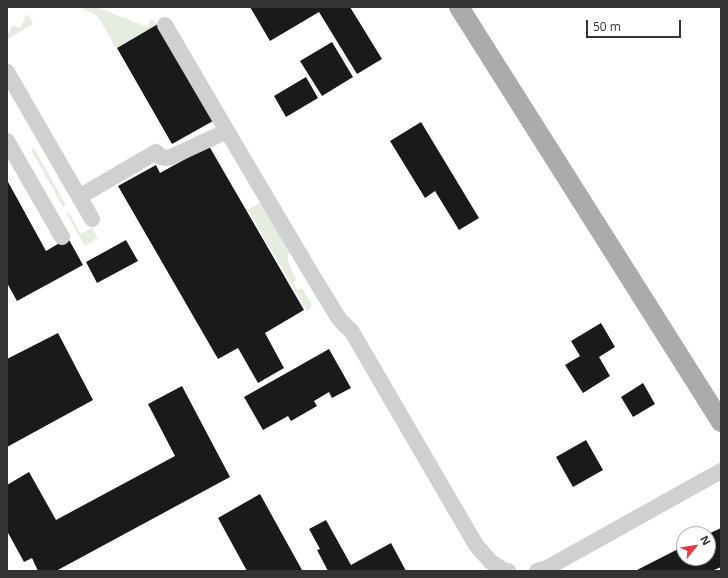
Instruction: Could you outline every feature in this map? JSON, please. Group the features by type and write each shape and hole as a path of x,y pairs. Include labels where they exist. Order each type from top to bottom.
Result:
{"main road":[{"path":"459,7 721,422"}],"street":[{"path":"164,25 304,262 339,319 352,332 476,545 491,562 503,570 508,571"},
{"path":"7,72 92,219"},
{"path":"79,197 156,152 161,157 171,157 227,131"},
{"path":"7,141 62,237"},
{"path":"536,571 547,568 721,471"}],"shaded area":[{"path":"79,7 97,7 147,27 151,19 158,24 116,48 96,15"},
{"path":"27,14 33,24 7,40 7,36 13,25 20,28"},
{"path":"34,148 66,205 63,207 31,150"},
{"path":"263,201 290,250 288,260 296,280 293,283 298,290 302,288 311,303 311,308 307,311 248,210"},
{"path":"68,211 81,234 92,228 98,238 84,245 66,212"}],"building":[{"path":"250,7 350,7 382,59 357,74 319,12 270,41"},
{"path":"158,24 213,121 172,144 117,48"},
{"path":"332,42 353,77 322,96 300,61"},
{"path":"306,77 318,98 286,117 274,96"},
{"path":"421,122 479,218 459,230 435,191 425,198 390,141"},
{"path":"209,146 304,310 265,333 284,368 258,383 238,348 218,359 118,186 156,165 160,173"},
{"path":"7,180 46,251 68,238 83,265 17,301 7,283"},
{"path":"126,240 138,261 97,283 86,262"},
{"path":"601,323 615,347 599,357 610,376 583,393 565,365 580,356 571,341"},
{"path":"58,333 93,400 7,447 7,359"},
{"path":"329,349 351,388 332,398 329,392 314,401 317,406 291,421 288,416 263,430 244,397"},
{"path":"643,383 655,404 633,417 621,397"},
{"path":"182,386 230,477 56,571 38,571 32,558 24,562 7,531 7,485 29,472 56,520 175,456 148,404"},
{"path":"586,440 603,470 573,487 556,457"},
{"path":"260,494 302,570 247,571 218,518"},
{"path":"326,520 351,565 391,543 406,571 328,571 317,550 320,549 309,529"},
{"path":"721,528 721,567 712,571 635,571 676,550 676,566 716,566 716,530"}]}
